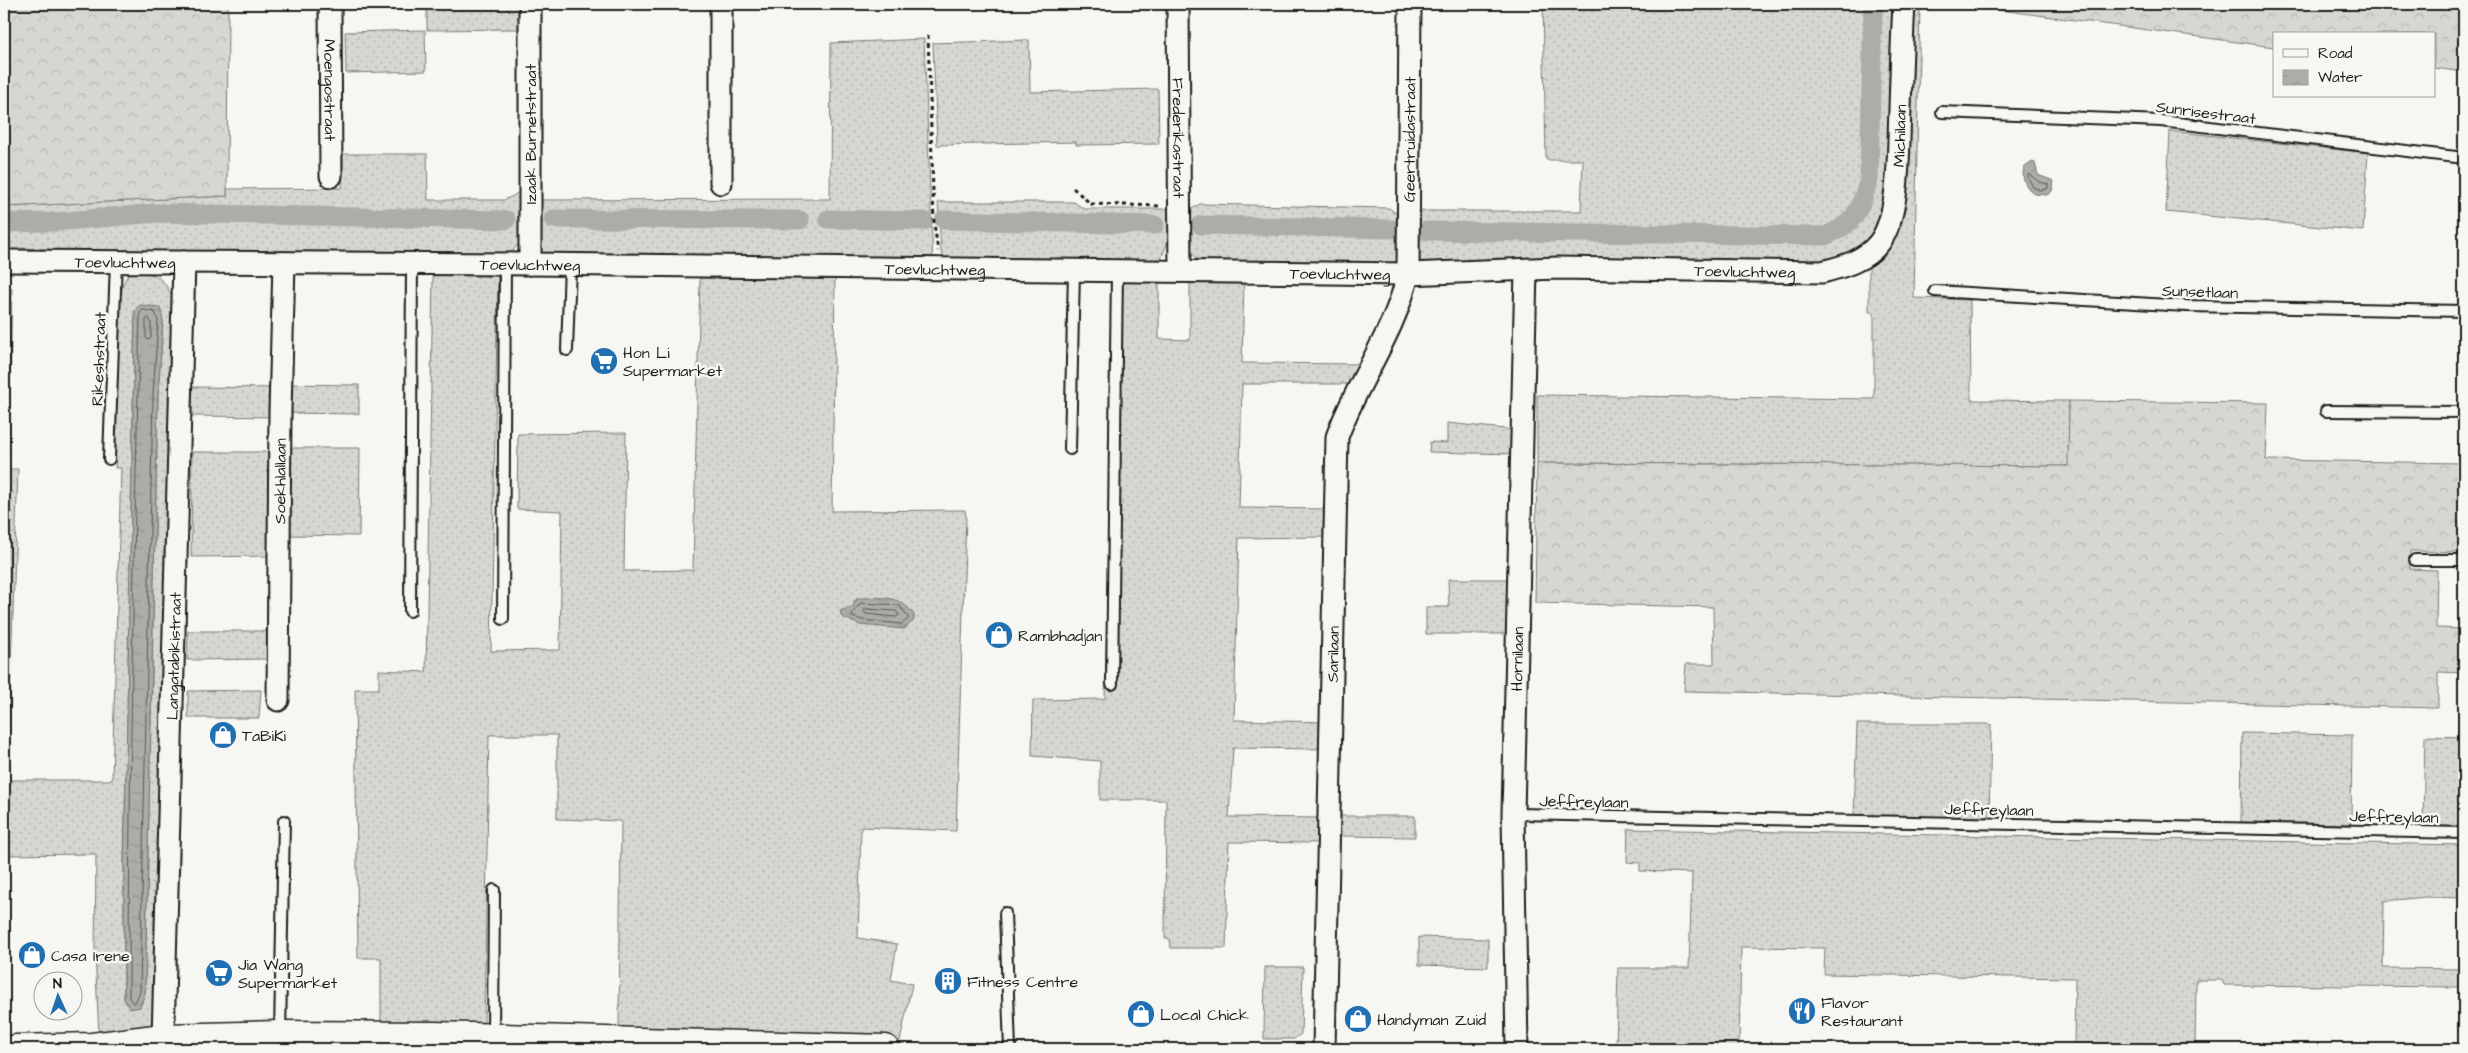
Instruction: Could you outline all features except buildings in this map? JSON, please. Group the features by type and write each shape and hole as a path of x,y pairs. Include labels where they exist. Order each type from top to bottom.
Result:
{"street":[{"name":"Moengostraat","path":"330,4 331,176"},
{"name":"Izaak Burnetstraat","path":"530,4 530,264"},
{"path":"721,4 721,183"},
{"name":"Frederikastraat","path":"1178,4 1180,271"},
{"name":"Geertruidastraat","path":"1408,274 1410,4"},
{"name":"Michilaan","path":"1863,257 1878,244 1888,226 1896,187 1904,4"},
{"name":"Toevluchtweg","path":"4,261 530,264 1408,274 1558,268 1822,272 1846,267 1863,257"},
{"name":"Langatabikistraat","path":"163,1044 184,262"},
{"name":"Soekhlallaan","path":"278,700 284,263"},
{"name":"Hornilaan","path":"1517,1049 1513,814 1526,270"},
{"name":"Sarilaan","path":"1324,1049 1338,437 1346,412 1399,310 1408,274"},
{"path":"16,1049 92,1048 280,1035 493,1038 885,1049"}],"lane":[{"name":"Sunrisestraat","path":"1942,112 2161,121 2464,158"},
{"name":"Rikeshstraat","path":"109,459 116,261"},
{"path":"410,611 412,264"},
{"path":"503,619 505,264"},
{"path":"568,350 570,265"},
{"path":"1070,448 1074,270"},
{"path":"1112,684 1117,271"},
{"name":"Sunsetlaan","path":"1934,290 2186,306 2464,311"},
{"path":"2326,411 2464,412"},
{"path":"2415,560 2464,560"},
{"name":"Jeffreylaan","path":"1513,814 2464,833"},
{"path":"280,1035 284,821"},
{"path":"493,1038 494,890"},
{"path":"1005,913 1010,1049"}],"path":[{"path":"928,35 934,223 940,269"},
{"path":"1073,188 1091,204 1179,206"}],"green space":[{"path":"4,4 228,4 227,196 4,207"},
{"path":"427,4 521,4 521,29 427,30"},
{"path":"1543,4 1894,4 1888,188 1878,225 1864,244 1848,255 1829,262 1420,264 1416,258 1416,211 1581,211 1583,160 1546,160"},
{"path":"1910,4 1920,4 1914,298 1970,300 1971,400 2069,401 2069,466 1537,463 1537,395 1874,399 1874,312 1869,312 1869,267 1883,252 1894,234 1906,195"},
{"path":"1956,4 2464,4 2464,72 2436,68 2436,32 2273,32 2273,47"},
{"path":"425,30 426,71 346,73 345,32"},
{"path":"924,39 933,263 546,259 538,252 536,200 830,199 831,43"},
{"path":"1029,40 1030,92 1158,89 1159,144 1076,145 1076,142 937,145 933,43"},
{"path":"2170,131 2368,153 2363,231 2166,212"},
{"path":"343,154 427,154 428,200 504,200 523,189 524,227 522,236 513,251 504,258 184,255 19,248 18,254 4,254 4,207 227,196 227,189 342,188"},
{"path":"938,202 1074,202 1084,209 1170,209 1172,231 1161,259 1154,263 946,260 941,252"},
{"path":"1200,204 1389,208 1400,216 1399,260 1396,265 1199,262 1189,249 1187,212"},
{"path":"130,271 148,273 160,279 168,289 175,305 155,1017 152,1027 99,1036 95,953 96,854 6,855 4,804 4,289 12,289 8,469 18,469 7,780 112,780 121,468 115,468 119,310 122,289","holes":["135,310 163,321 158,395 145,993 140,1007 124,999 124,867"]},
{"path":"433,275 498,276 491,651 560,650 562,511 517,509 518,434 626,433 624,571 693,570 700,278 835,279 832,511 965,510 966,516 956,831 861,827 858,938 897,944 891,980 912,984 900,1041 619,1033 621,821 557,819 557,735 489,735 484,1029 381,1027 381,958 358,958 355,689 379,689 379,670 426,672"},
{"path":"1115,280 1159,280 1159,339 1190,340 1190,281 1244,281 1242,363 1365,364 1353,384 1242,384 1239,508 1328,509 1328,537 1239,538 1234,720 1326,722 1325,749 1233,748 1229,817 1321,818 1321,843 1229,842 1226,948 1171,948 1170,939 1165,939 1166,800 1100,800 1100,761 1032,756 1033,700 1105,699"},
{"path":"286,384 359,385 359,414 286,413"},
{"path":"192,387 275,388 275,417 191,416"},
{"path":"2069,401 2268,403 2266,460 2464,463 2464,552 2410,551 2410,569 2437,570 2436,628 2464,629 2464,673 2438,672 2438,708 1684,691 1686,664 1714,664 1713,607 1535,603 1537,463 2068,466"},
{"path":"1447,423 1515,430 1514,454 1429,452 1430,442 1447,443"},
{"path":"284,448 360,448 359,536 283,535"},
{"path":"192,452 275,452 274,556 191,557"},
{"path":"1448,579 1511,579 1511,634 1426,634 1426,607 1449,607"},
{"path":"188,631 274,631 272,659 187,660"},
{"path":"261,690 259,718 188,718 188,691"},
{"path":"1857,724 1991,724 1989,819 1854,817"},
{"path":"2242,733 2352,735 2351,824 2241,822"},
{"path":"2425,736 2464,737 2464,826 2423,826"},
{"path":"1339,816 1415,816 1415,837 1339,836"},
{"path":"1628,829 2464,845 2464,898 2426,897 2384,901 2383,968 2464,969 2464,987 2224,985 2222,980 2196,980 2195,1049 2074,1049 2075,978 1824,974 1825,948 1741,947 1739,1049 1616,1049 1618,968 1689,968 1692,873 1640,871 1640,863 1627,862"},
{"path":"1419,937 1488,939 1488,967 1419,965"},
{"path":"1265,967 1303,967 1301,1034 1294,1039 1264,1039"}],"water":[{"path":"2032,162 2035,163 2038,175 2054,181 2052,191 2047,195 2035,194 2025,183 2023,176 2024,168"},
{"path":"140,305 160,307 163,321 158,395 145,993 140,1007 130,1009 124,999 124,867 135,310"},
{"path":"859,598 896,600 908,608 914,615 914,620 904,629 860,625 842,617 840,611 854,606 854,601"}],"waterway":[{"path":"1427,231 1825,236 1836,231 1855,215 1869,179 1873,4"},
{"path":"4,223 55,222 156,213 506,220"},
{"path":"553,219 800,220"},
{"path":"828,219 924,221"},
{"path":"944,220 1155,225"},
{"path":"1201,225 1392,229"}],"place":[{"name":"Hon Li Supermarket","path":"604,361"},
{"name":"Rambhadjan","path":"999,635"},
{"name":"TaBiKi","path":"223,735"},
{"name":"Casa Irene","path":"32,955"},
{"name":"Jia Wang Supermarket","path":"219,973"},
{"name":"Fitness Centre","path":"948,981"},
{"name":"Flavor Restaurant","path":"1802,1011"},
{"name":"Local Chick","path":"1141,1014"},
{"name":"Handyman Zuid","path":"1358,1019"}]}
